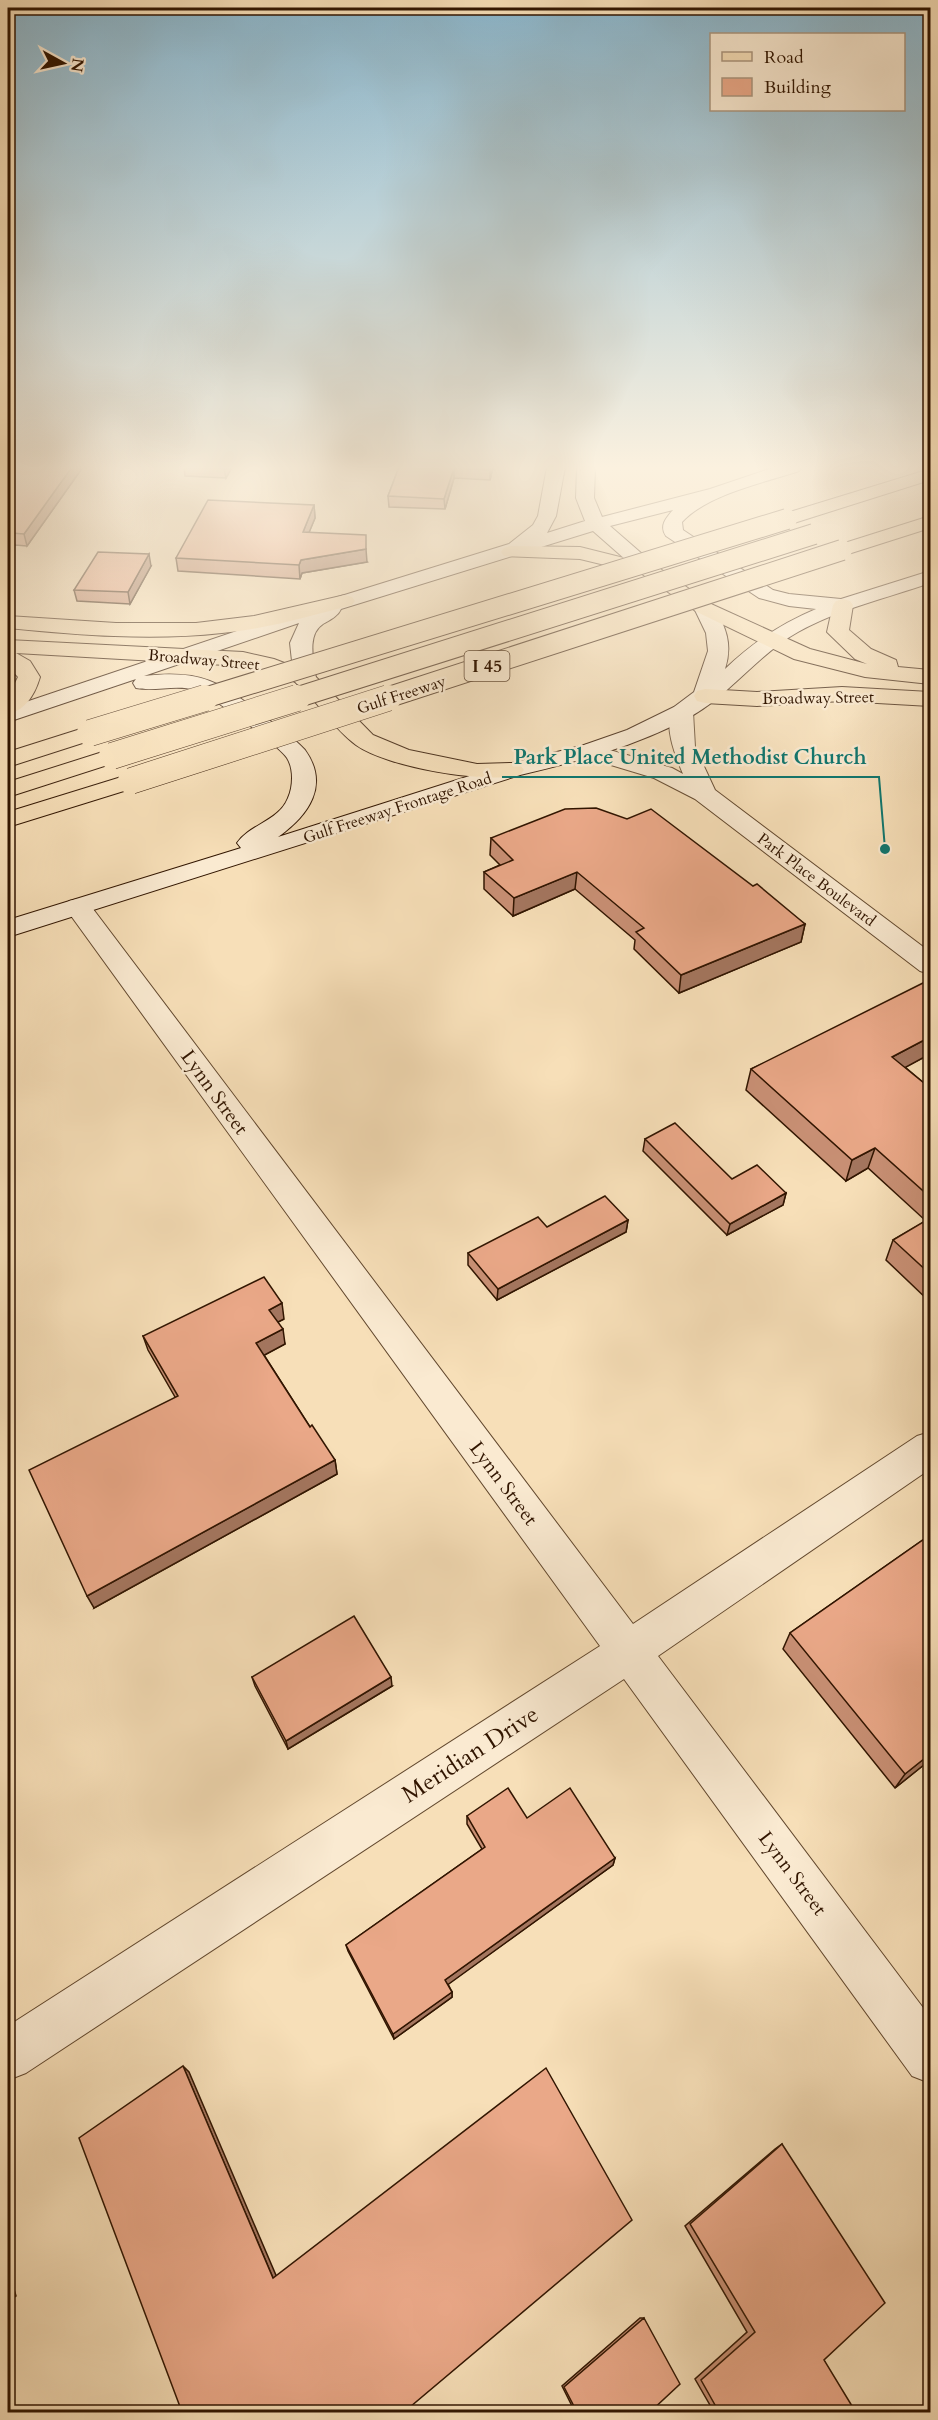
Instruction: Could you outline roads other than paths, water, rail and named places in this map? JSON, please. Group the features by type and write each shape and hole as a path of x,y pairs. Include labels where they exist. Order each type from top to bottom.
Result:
{"main road":[{"path":"8,715 345,601 416,580"},
{"path":"8,760 589,580"},
{"name":"Broadway Street","path":"663,580 704,609 802,654 847,666 930,676"},
{"name":"Gulf Freeway","path":"8,790 669,580"},
{"path":"745,580 766,594 789,600 843,605 838,632 863,654 905,671 930,676"},
{"name":"Gulf Freeway","path":"8,820 750,580"},
{"name":"Gulf Freeway Frontage Road","path":"8,929 512,770 589,751 635,735 682,711 705,696 756,651 791,627 843,605 924,580"},
{"path":"305,679 301,643 310,623 345,601"},
{"name":"Broadway Street","path":"8,622 133,631 169,631 225,627 345,601"},
{"path":"704,609 718,632 720,653 705,696"},
{"name":"Broadway Street","path":"8,646 243,659 274,666 305,679 365,740 402,756 439,765 477,771 512,770"},
{"path":"8,657 22,666 29,677 25,689 16,702 8,707"},
{"path":"84,691 156,681 194,681 219,691 294,752 303,767 305,789 296,810 274,828 212,865"},
{"name":"Broadway Street","path":"705,696 757,699 842,694 930,699"},
{"name":"Park Place Boulevard","path":"682,711 682,747 704,794"},
{"name":"Park Place Boulevard","path":"589,751 663,773 704,794 930,965"},
{"name":"Lynn Street","path":"78,907 930,2058"},
{"name":"Meridian Drive","path":"8,2055 628,1651 930,1448"}],"place":[{"name":"Park Place United Methodist Church","path":"885,849"}]}
